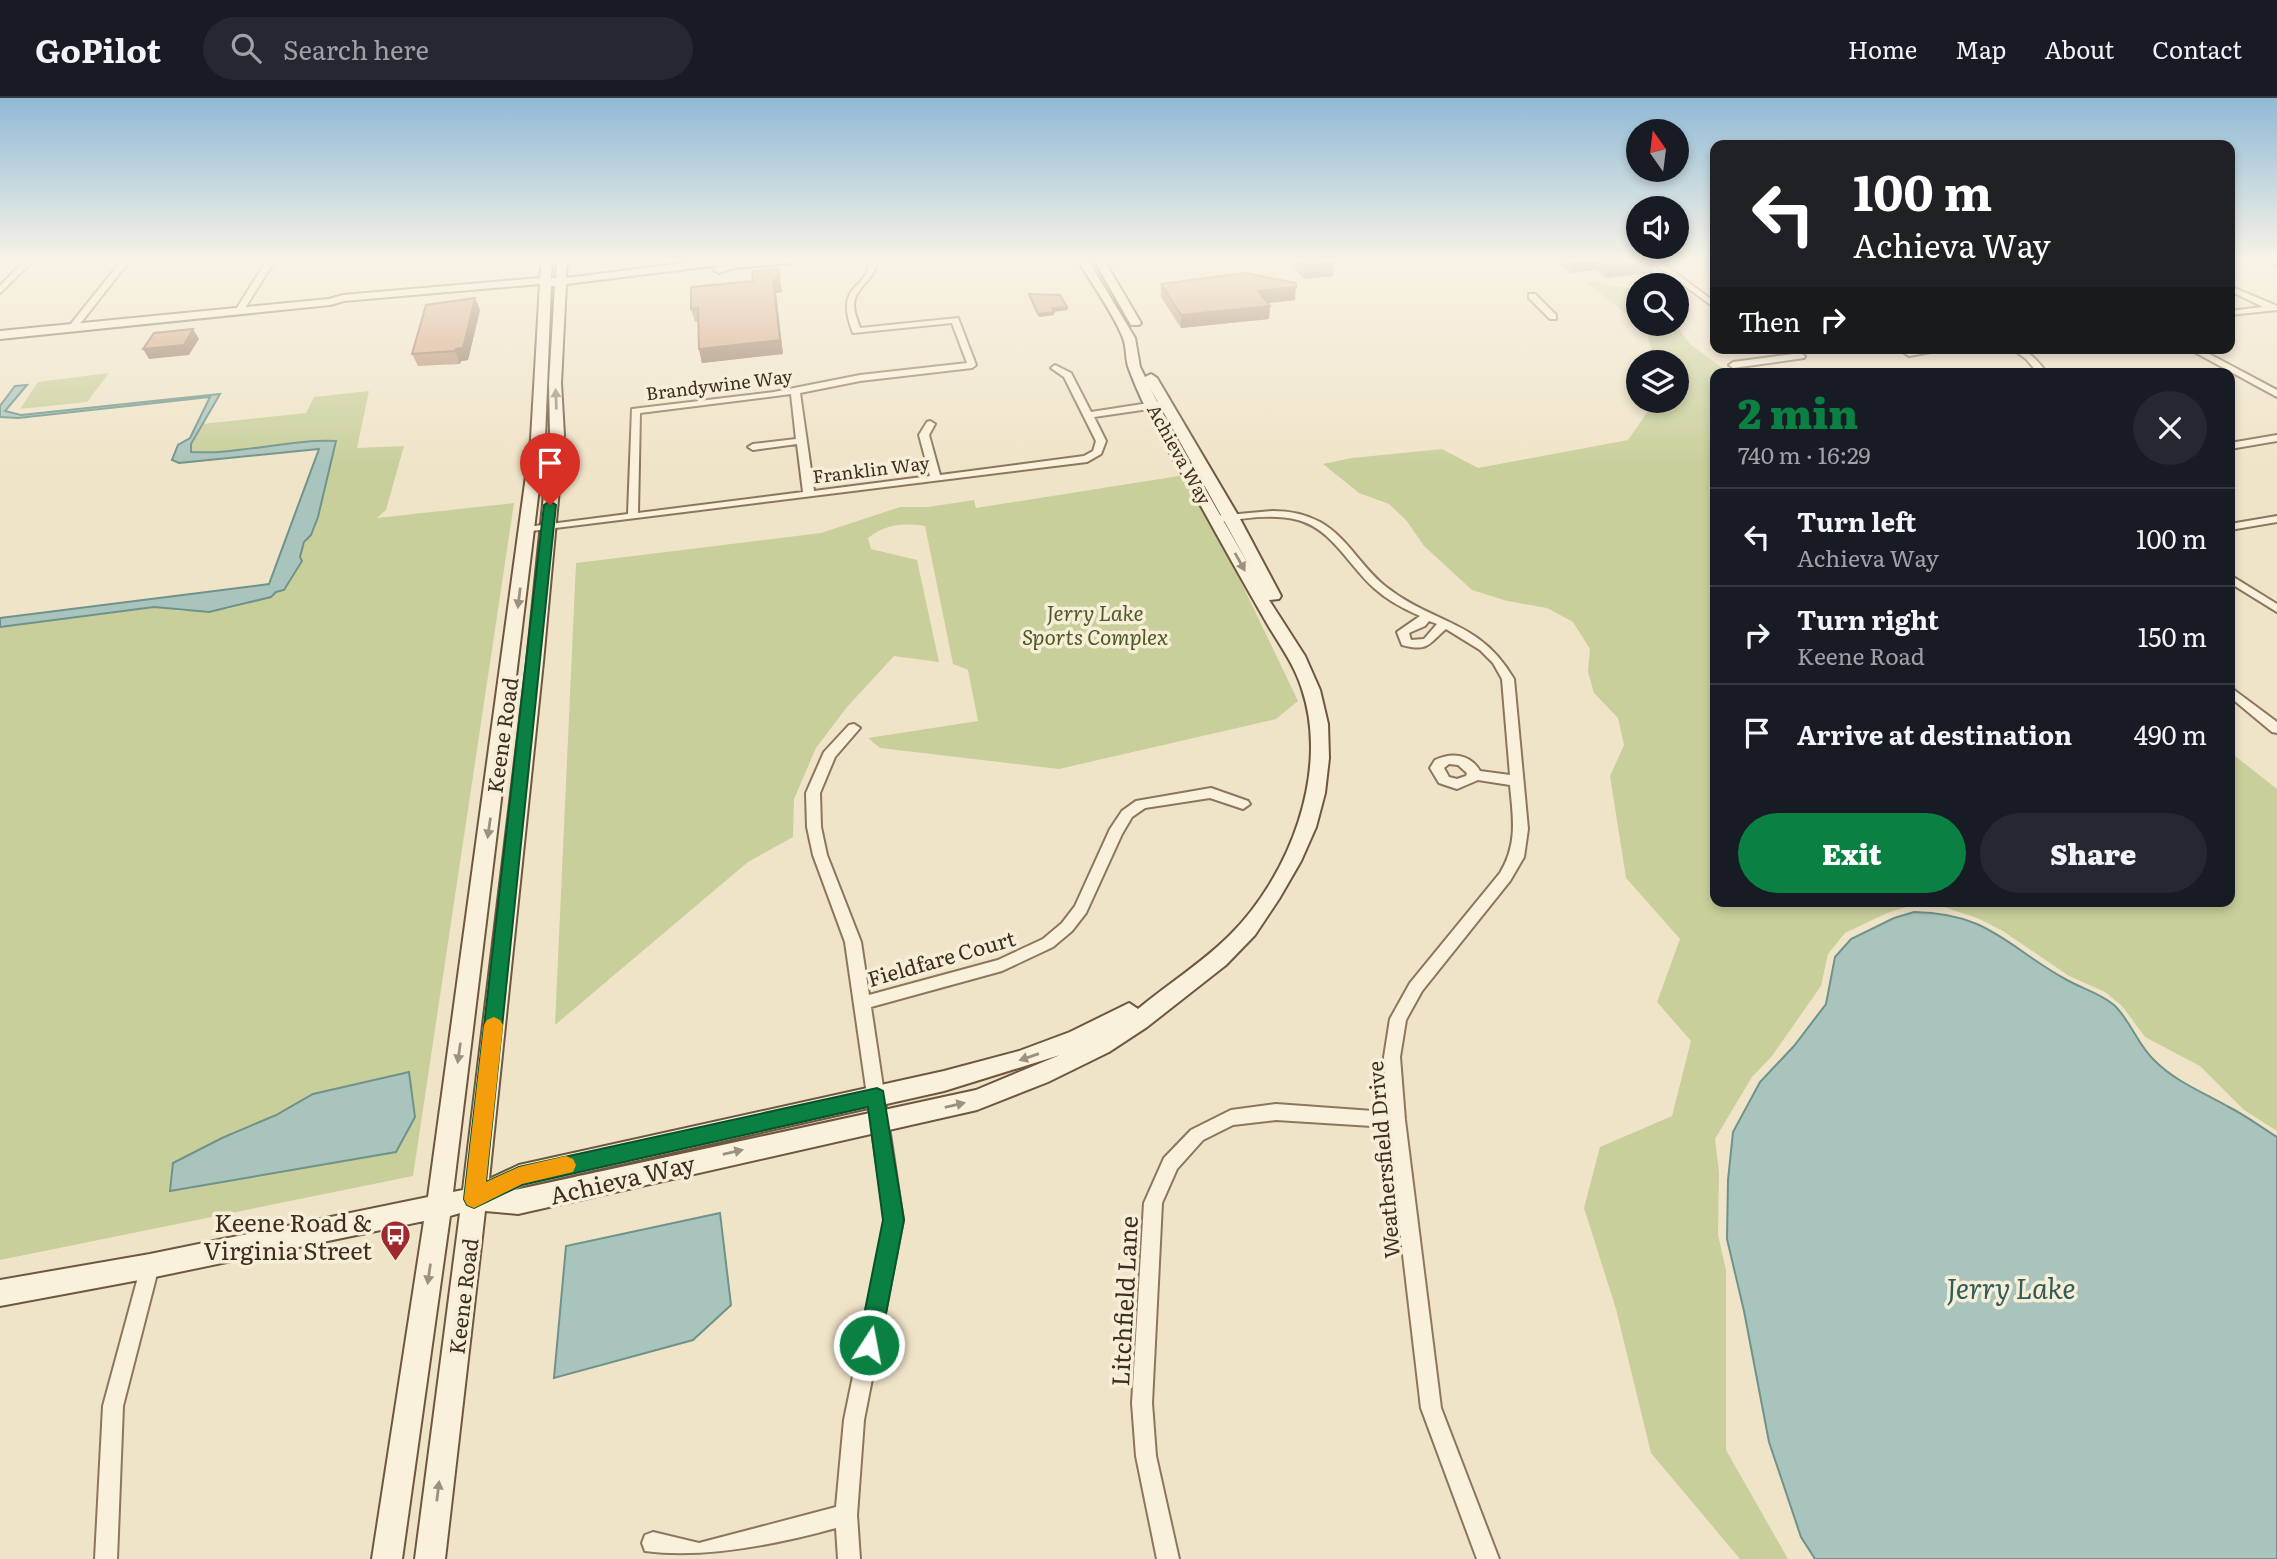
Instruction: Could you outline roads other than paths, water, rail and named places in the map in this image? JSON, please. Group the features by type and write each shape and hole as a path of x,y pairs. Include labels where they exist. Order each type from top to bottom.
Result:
{"main road":[{"path":"0,335 63,328"},
{"name":"Keene Road","path":"387,1559 439,1206 510,666 538,439 543,328"},
{"name":"Keene Road","path":"430,1559 535,662 557,435 555,383 558,328"},
{"name":"Achieva Way","path":"474,1199 518,1202 977,1100 1031,1079 1138,1021 1230,948 1257,917 1296,856 1316,800 1322,744 1319,720 1312,691 1290,643 1275,624 1224,518 1160,405 1134,367 1129,338 1123,328"},
{"name":"Achieva Way","path":"1137,328 1160,405"},
{"name":"Achieva Way","path":"474,1199 519,1176 877,1097 1020,1060 1078,1039 1179,987"},
{"path":"0,1293 150,1266 474,1199"}],"street":[{"name":"Brandywine Way","path":"855,328 856,331 881,328"},
{"name":"Brandywine Way","path":"633,517 635,411 795,391 860,378 972,365 958,328"},
{"path":"1766,354 1773,359"},
{"path":"2024,354 2039,368"},
{"path":"2200,354 2223,368"},
{"path":"1733,365 1801,356"},
{"path":"1055,368 1068,375 1088,415 1160,405"},
{"path":"2235,375 2277,394"},
{"path":"795,391 809,495"},
{"name":"Franklin Way","path":"527,530 1087,459 1098,452 1102,445 1088,415"},
{"path":"930,424 924,435 936,478"},
{"path":"2235,445 2277,438"},
{"path":"753,447 801,441"},
{"name":"Weathersfield Drive","path":"1224,518 1289,515 1315,524 1334,537 1377,586 1400,602 1475,640 1501,664 1510,694 1521,829 1517,857 1505,877 1416,987 1398,1019 1392,1057 1396,1120 1432,1408 1488,1559"},
{"path":"2235,526 2277,519"},
{"path":"2235,581 2277,608"},
{"path":"1428,615 1404,632 1406,642 1417,645 1428,642 1438,629 1446,624"},
{"path":"2235,695 2277,729"},
{"path":"849,1559 846,1515 854,1420 894,1220 853,942 820,855 816,836 813,793 829,755 854,728"},
{"path":"1474,775 1518,781"},
{"name":"Fieldfare Court","path":"862,1003 1002,964 1048,943 1067,927 1081,909 1122,821 1141,804 1211,793 1243,804"},
{"name":"Litchfield Lane","path":"1168,1559 1146,1456 1142,1403 1153,1203 1170,1164 1197,1135 1231,1118 1276,1112 1396,1120"},
{"path":"106,1559 113,1406 150,1266"},
{"path":"653,1543 699,1554 846,1515"}],"water":[{"path":"27,385 5,411 21,415 220,394 191,444 191,452 336,441 318,517 311,535 304,542 300,557 302,561 284,590 271,597 209,612 154,607 0,627 0,618 269,584 319,449 179,463 172,460 178,445 190,438 210,397 18,418 0,417 0,406 15,386"},
{"name":"Jerry Lake","path":"1914,912 1940,914 1980,926 1997,934 2067,980 2103,997 2120,1011 2149,1055 2163,1068 2277,1137 2277,1559 1815,1559 1801,1537 1769,1442 1727,1239 1728,1180 1733,1132 1760,1082 1794,1046 1826,1004 1835,957 1851,939 1894,918"},
{"path":"409,1072 415,1117 396,1152 170,1191 173,1163 222,1138 276,1115 313,1094"},
{"path":"720,1213 731,1305 693,1340 554,1378 566,1246"}],"place":[{"name":"Keene Road & Virginia Street","path":"395,1262"}],"park label":[{"name":"Jerry Lake Sports Complex","path":"1095,623"}]}
